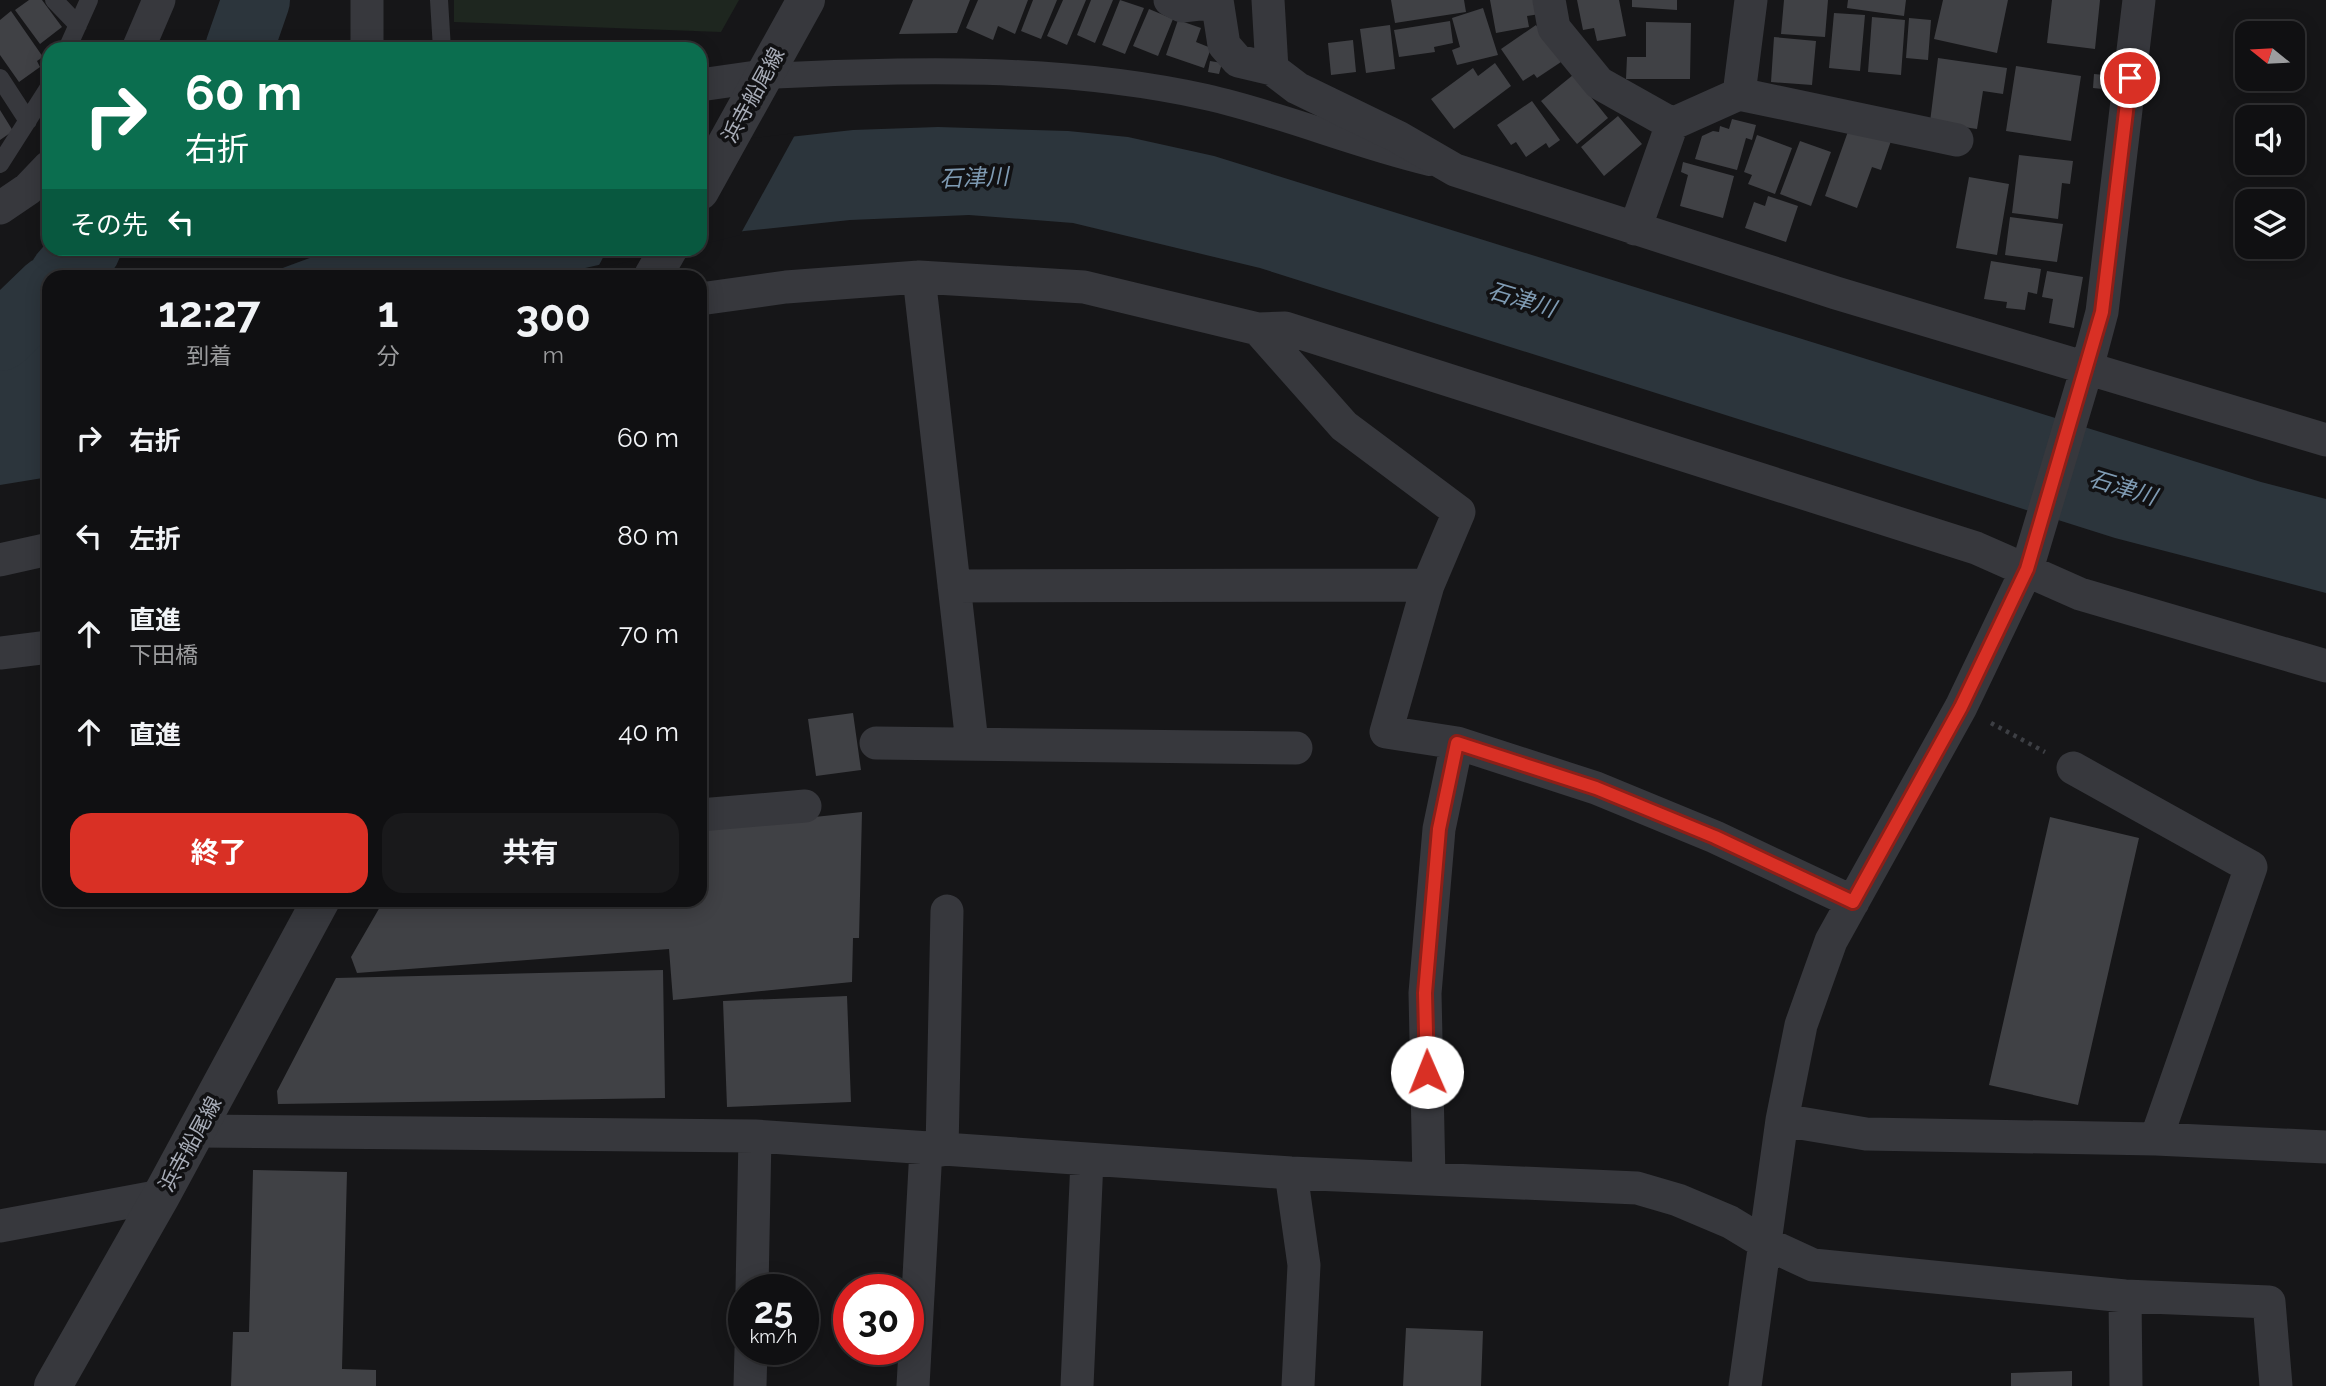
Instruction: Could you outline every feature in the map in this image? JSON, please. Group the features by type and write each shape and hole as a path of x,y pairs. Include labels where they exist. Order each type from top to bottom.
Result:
{"street":[{"path":"141,42 159,0"},
{"path":"367,0 367,42"},
{"name":"浜寺船尾線","path":"707,178 806,0"},
{"path":"1170,0 1182,6 1217,1 1224,45 1238,61 1272,69 1297,88 1398,137 1455,170"},
{"path":"1268,0 1272,69"},
{"path":"1549,0 1554,29 1599,83 1671,124"},
{"path":"1739,94 1751,0"},
{"path":"1745,1386 1763,1242 1782,1120 1801,1025 1831,941 1961,707 2027,569 2087,368 2102,312 2139,0"},
{"path":"707,85 757,86 956,71 1103,79 1207,97 1396,155 1455,170 1836,293 2326,440"},
{"path":"1635,229 1671,124 1739,94 1957,140"},
{"path":"0,208 28,189 42,174"},
{"path":"919,277 972,743"},
{"path":"707,298 786,287 919,277 1084,287 1258,329 1285,328 1976,548 2080,594 2326,666"},
{"path":"1258,329 1344,426 1459,512 1429,585 1386,732 1457,743 1608,793 1715,837 1853,902"},
{"path":"0,560 42,551"},
{"path":"954,586 1429,585"},
{"path":"0,653 42,648"},
{"path":"876,743 1296,748"},
{"path":"1429,1178 1425,993 1439,829 1457,743"},
{"path":"2073,768 2251,867 2157,1139"},
{"path":"707,814 805,806"},
{"name":"浜寺船尾線","path":"53,1386 197,1131 317,907"},
{"path":"912,1386 934,1150 947,911"},
{"path":"1782,1120 1866,1134 2157,1139 2326,1147"},
{"path":"197,1131 755,1136 1291,1173 1637,1188 1678,1200 1731,1223 1763,1242 1813,1265 2125,1296 2269,1302 2276,1386"},
{"path":"752,1274 755,1136"},
{"path":"1077,1386 1087,1160"},
{"path":"1291,1173 1304,1265 1298,1386"},
{"path":"0,1226 161,1196"},
{"path":"2125,1296 2126,1386"},
{"path":"750,1386 751,1365"}],"lane":[{"path":"54,0 78,25"},
{"path":"70,42 89,0"},
{"path":"439,0 442,42"},
{"path":"0,78 28,121"},
{"path":"0,164 42,98"}],"path":[{"path":"1961,707 2073,768"}],"shaded area":[{"path":"454,0 739,0 721,32 454,22"}],"water":[{"name":"石津川","path":"938,127 1068,131 1128,137 1214,156 2261,482 2326,499 2326,593 2115,538 1260,268 1073,223 969,215 850,220 744,231 707,239 707,146 853,130"},
{"path":"315,256 638,256 576,270 277,270"},
{"path":"42,333 42,478 0,485 0,353 19,338"}],"pier":[{"path":"796,133 740,235 707,243 707,143"},
{"path":"604,256 653,256 597,269"}],"building":[{"path":"29,0 42,0 62,27 40,44 15,10"},
{"path":"913,0 970,0 957,33 899,34"},
{"path":"978,0 1028,0 1015,34 998,26 993,40 966,28"},
{"path":"1033,0 1057,0 1041,39 1021,31"},
{"path":"1063,0 1086,0 1067,45 1047,36"},
{"path":"1091,0 1113,0 1095,43 1077,35"},
{"path":"1120,0 1144,8 1125,54 1102,45"},
{"path":"1391,0 1464,0 1466,12 1395,23"},
{"path":"1490,0 1538,0 1540,14 1527,16 1529,27 1496,33"},
{"path":"1577,0 1619,0 1626,36 1597,41 1594,28 1583,30"},
{"path":"1632,0 1677,0 1677,10 1632,7"},
{"path":"1784,0 1828,0 1825,37 1781,34"},
{"path":"1848,0 1906,0 1904,16 1847,8"},
{"path":"1943,0 2008,0 1997,53 1934,39"},
{"path":"2052,0 2100,0 2095,49 2047,43"},
{"path":"1483,8 1498,55 1457,65 1452,50 1460,47 1452,18"},
{"path":"1149,9 1173,19 1158,56 1133,46"},
{"path":"11,11 42,56 37,61 40,67 19,82 0,55 0,20"},
{"path":"1834,13 1865,15 1860,71 1829,68"},
{"path":"1872,17 1905,20 1901,75 1868,72"},
{"path":"1909,18 1931,20 1928,60 1906,58"},
{"path":"1178,20 1201,28 1196,42 1211,48 1204,68 1166,55"},
{"path":"1450,21 1453,43 1434,47 1435,52 1399,57 1394,30"},
{"path":"1646,22 1691,23 1690,79 1626,79 1627,57 1646,57"},
{"path":"1390,25 1395,69 1366,73 1360,29"},
{"path":"1536,25 1561,62 1537,78 1534,74 1523,81 1501,49"},
{"path":"1774,37 1816,41 1812,85 1771,82"},
{"path":"1353,40 1356,72 1331,75 1328,43"},
{"path":"1938,58 2007,68 2003,94 1983,91 1977,129 1930,122"},
{"path":"1210,61 1222,63 1219,74 1208,72"},
{"path":"1495,63 1511,86 1454,129 1431,99 1473,68 1478,76"},
{"path":"2016,66 2081,76 2071,141 2006,131"},
{"path":"2094,74 2114,76 2112,90 2093,88"},
{"path":"1573,75 1608,118 1577,144 1541,101"},
{"path":"1532,101 1560,140 1549,148 1546,143 1526,157 1516,142 1511,145 1497,125"},
{"path":"0,110 13,131 0,140"},
{"path":"1618,116 1642,144 1604,176 1581,147"},
{"path":"1732,119 1756,125 1752,140 1746,138 1737,170 1695,159 1702,136 1713,131 1719,132 1720,126 1729,129"},
{"path":"1851,123 1892,138 1881,170 1872,167 1857,208 1825,196"},
{"path":"1757,135 1792,148 1775,194 1748,184 1752,175 1744,172"},
{"path":"1800,141 1831,152 1811,206 1780,194"},
{"path":"2019,155 2073,161 2070,184 2062,183 2058,219 2012,213"},
{"path":"1683,162 1734,176 1723,218 1680,206 1688,175 1681,172"},
{"path":"1969,177 2009,184 1997,255 1956,248"},
{"path":"1768,196 1798,206 1786,242 1745,228 1754,202 1765,206"},
{"path":"2010,217 2063,224 2057,262 2005,255"},
{"path":"1991,261 2041,269 2037,294 2028,292 2025,310 2006,308 2007,302 1984,299"},
{"path":"2047,271 2083,277 2074,328 2049,323 2053,299 2042,297"},
{"path":"853,713 861,770 816,776 808,719"},
{"path":"862,812 859,938 853,938 852,982 673,1000 669,949 357,973 351,957 380,907 707,907 707,828"},
{"path":"2050,817 2139,838 2078,1105 1989,1085"},
{"path":"663,970 665,1098 278,1104 277,1091 336,978"},
{"path":"847,996 851,1102 727,1107 723,1001"},
{"path":"253,1170 347,1172 342,1369 376,1370 376,1386 231,1386 233,1332 249,1332"},
{"path":"1406,1328 1483,1331 1481,1386 1403,1386"},
{"path":"2072,1371 2072,1386 2011,1386 2011,1373"}],"waterway":[{"path":"241,42 256,0"},
{"path":"68,270 80,256"},
{"path":"0,337 42,297"}],"route":[{"path":"1427,1072 1425,993 1439,829 1457,743 1596,788 1715,837 1853,902 1961,707 2027,569 2102,312 2130,78"}]}
